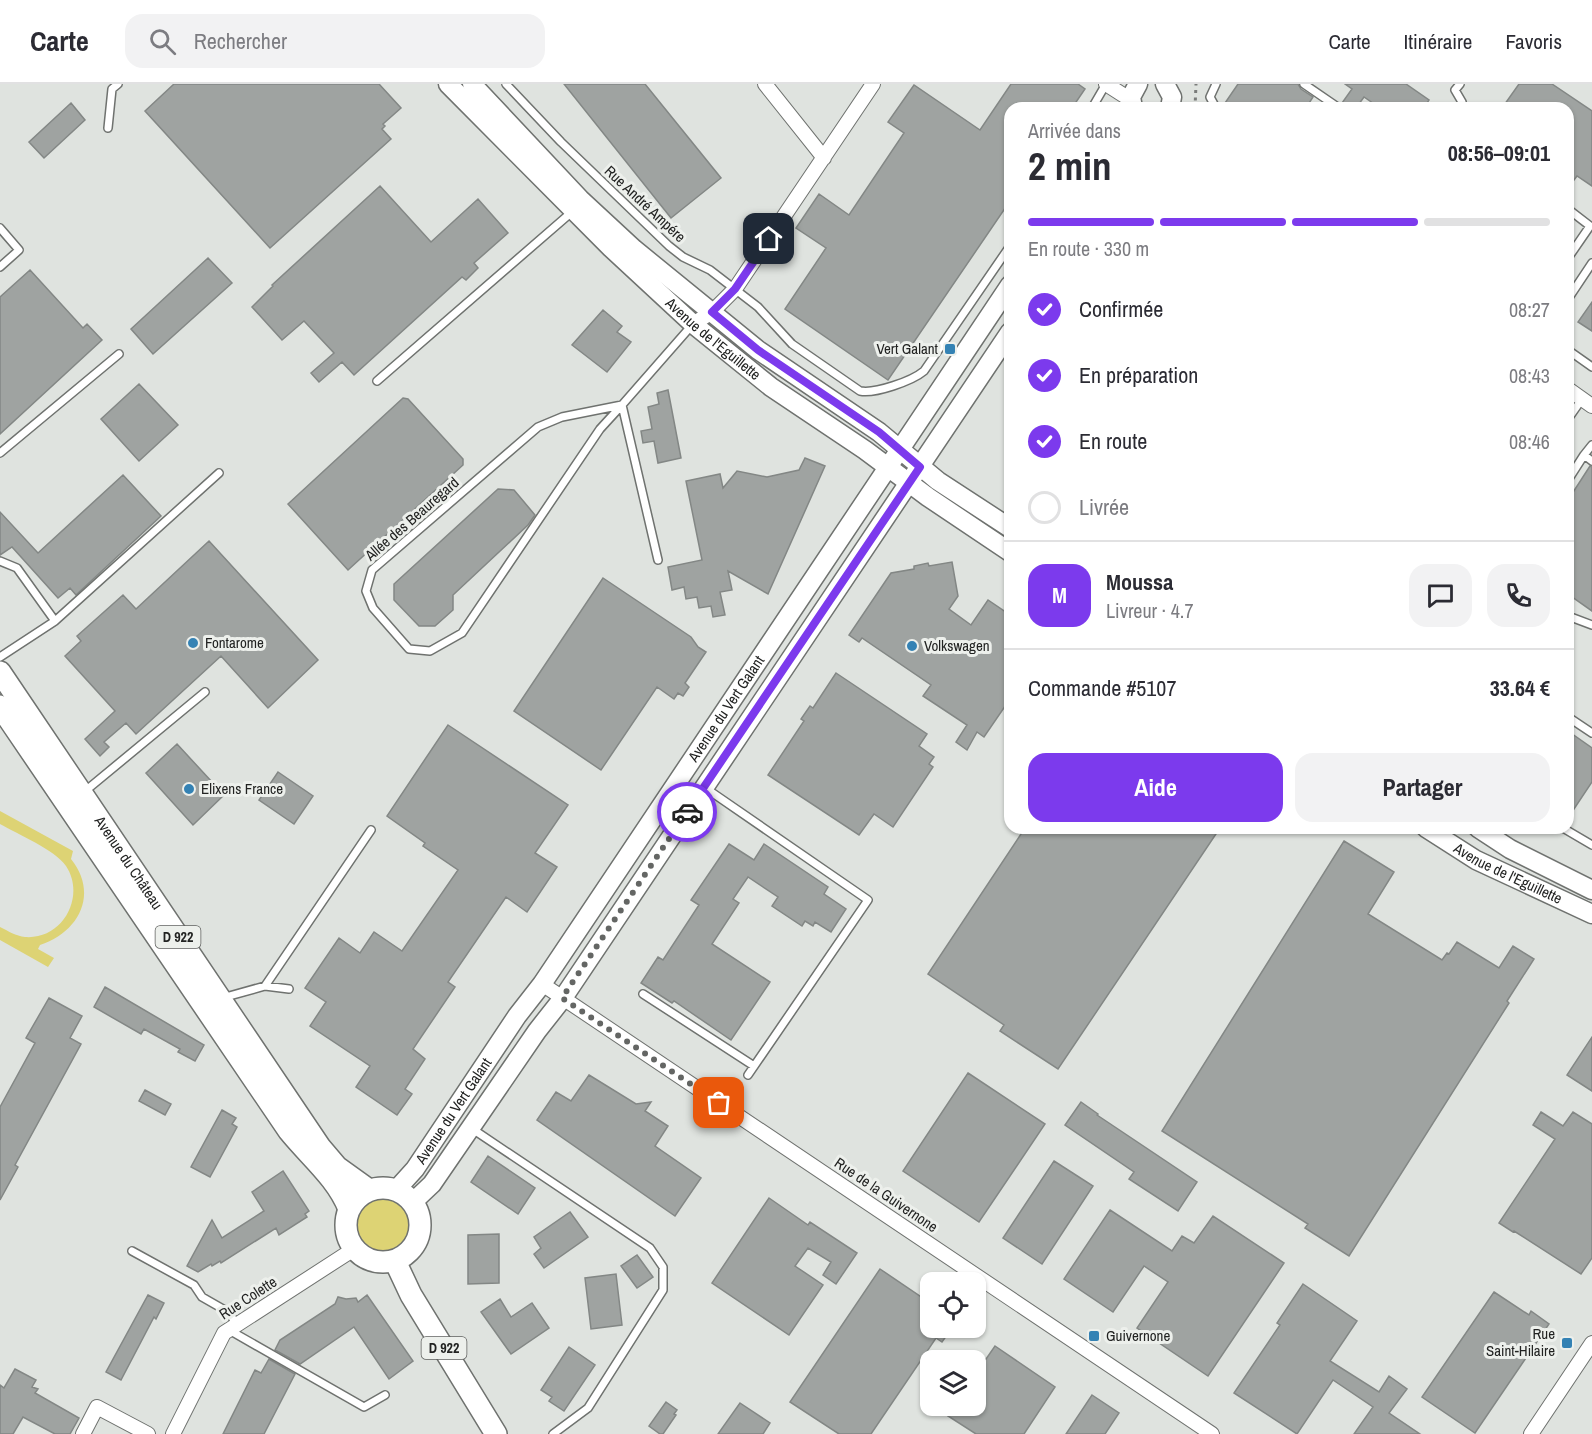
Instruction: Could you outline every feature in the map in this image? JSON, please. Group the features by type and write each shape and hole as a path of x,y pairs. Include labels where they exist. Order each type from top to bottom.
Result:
{"main road":[{"name":"Avenue du Château","path":"0,672 328,1159 369,1190"},
{"name":"Avenue du Château","path":"0,706 282,1121 307,1154 335,1183 349,1209"},
{"path":"384,1187 405,1196 418,1210 420,1231 416,1243 408,1253 394,1261 381,1263 364,1257 354,1249 347,1235 346,1222 349,1209 358,1197 369,1190 384,1187"},
{"name":"D 922","path":"394,1261 411,1294 496,1434"}],"street":[{"name":"Avenue de l'Eguillette","path":"448,84 573,211 693,324 771,387 1004,548"},
{"name":"Avenue de l'Eguillette","path":"472,84 580,199 634,249 758,350 901,449 920,467 1004,524"},
{"path":"765,84 824,158"},
{"path":"693,324 712,312 735,289 873,84"},
{"path":"1106,84 1134,96"},
{"name":"Avenue du Vert Galant","path":"405,1196 415,1169 517,1016 542,984 1004,294"},
{"name":"Avenue du Vert Galant","path":"405,1196 432,1184 562,998 1004,341"},
{"path":"1574,393 1587,402"},
{"name":"Avenue de l'Eguillette","path":"1435,834 1476,860 1592,914"},
{"name":"Avenue de l'Eguillette","path":"1487,834 1510,849 1592,890"},
{"name":"Rue de la Guivernone","path":"542,984 1212,1434"},
{"name":"Rue Colette","path":"173,1434 224,1333 354,1249"},
{"path":"1531,1434 1592,1342"},
{"path":"83,1434 97,1407 148,1434"}],"lane":[{"path":"108,128 112,89 118,84"},
{"name":"Rue André Ampére","path":"506,84 561,142 669,246 683,257 710,270 758,307 792,344 860,391 870,392 912,379 924,371 1004,255"},
{"path":"1096,102 1106,84"},
{"path":"1213,102 1210,97 1216,84"},
{"path":"1304,84 1330,102"},
{"path":"1460,84 1455,90 1462,102"},
{"path":"377,381 573,211"},
{"path":"1574,214 1590,226 1574,249"},
{"path":"0,228 19,250 0,267"},
{"path":"1574,290 1592,263"},
{"name":"Allée des Beauregard","path":"622,405 562,417 538,427 372,570 366,591 373,608 409,649 430,651 462,633 600,429 622,405 693,324"},
{"path":"0,453 118,354"},
{"path":"1574,354 1592,367"},
{"path":"1574,414 1587,402"},
{"path":"622,405 658,560"},
{"path":"1574,471 1592,445"},
{"path":"1584,455 1592,461"},
{"path":"0,657 56,621 219,473"},
{"path":"0,561 17,568 56,621"},
{"path":"1574,618 1592,625"},
{"path":"82,794 205,692"},
{"path":"1574,721 1592,733"},
{"path":"704,787 868,900 748,1075"},
{"path":"265,986 371,830"},
{"path":"1573,834 1592,845"},
{"path":"220,999 265,986 289,989"},
{"path":"643,994 754,1066"},
{"path":"471,1128 650,1248 663,1267 663,1290 588,1408 553,1434"},
{"path":"132,1251 194,1285 202,1297 230,1313 232,1328 364,1407 386,1395"}],"path":[{"path":"1195,102 1196,84"}],"shaded area":[{"path":"0,811 73,851 71,859 79,872 84,898 81,910 65,931 40,945 38,949 54,958 48,967 0,940 0,927 25,937 38,936 50,931 60,924 72,902 72,878 66,866 53,854 0,824"},
{"path":"382,1199 392,1201 401,1207 407,1216 409,1226 407,1236 401,1245 392,1251 382,1253 372,1251 363,1245 357,1236 355,1226 357,1216 363,1207 372,1201"}],"building":[{"path":"174,84 379,84 401,108 383,124 385,126 382,129 391,139 270,248 145,111"},
{"path":"564,84 645,84 721,178 671,218"},
{"path":"1011,84 1078,84 1085,89 1076,102 1004,102 1004,210 888,380 785,309 826,248 796,228 819,194 849,215 904,133 888,122 914,85 980,130"},
{"path":"1238,84 1298,84 1301,89 1313,97 1310,102 1226,102"},
{"path":"1345,84 1406,84 1429,100 1428,102 1371,102 1364,97 1360,102 1343,102 1352,89"},
{"path":"1519,84 1552,84 1592,111 1592,186 1577,176 1574,180 1574,102 1506,102"},
{"path":"71,103 85,120 44,158 29,142"},
{"path":"380,186 431,242 478,199 508,233 474,263 478,268 466,280 462,277 354,375 342,362 319,382 311,373 334,353 304,321 282,340 252,307 272,285"},
{"path":"208,258 232,283 153,354 131,329"},
{"path":"30,270 83,328 87,324 102,340 0,434 0,297"},
{"path":"1592,302 1592,331 1578,322"},
{"path":"603,310 622,326 617,332 631,342 607,372 572,345"},
{"path":"139,384 178,425 139,461 101,419"},
{"path":"668,390 681,458 658,463 654,441 643,443 641,431 652,429 648,407 659,404 657,393"},
{"path":"403,398 408,399 463,459 463,465 348,570 288,504"},
{"path":"805,458 825,466 768,594 728,571 732,590 720,592 725,615 713,617 711,606 699,608 697,597 686,599 684,587 672,590 668,567 702,560 686,481 720,474 723,488 737,471 767,477 799,470"},
{"path":"1590,466 1592,467 1592,611 1574,598 1574,491"},
{"path":"123,475 161,516 76,595 70,588 58,598 12,547 0,555 0,512 38,553"},
{"path":"498,489 514,490 535,515 528,525 453,595 453,610 435,626 419,626 394,600 394,584"},
{"name":"Fontarome","path":"209,541 318,660 268,708 221,656 136,734 126,723 104,742 109,747 100,756 85,739 115,711 65,656 81,641 77,636 123,595 136,609"},
{"path":"952,562 958,596 949,609 971,625 988,600 1004,611 1004,708 984,737 977,732 967,750 956,742 967,725 923,696 931,685 862,638 859,642 849,635 891,573 914,569 914,566 928,563 929,566"},
{"path":"603,578 691,637 698,647 706,652 685,683 689,687 683,696 678,693 674,699 657,687 601,770 514,711"},
{"path":"836,673 927,734 919,746 934,757 929,764 933,767 893,827 874,814 859,835 768,775 804,721 801,719 810,706 813,708"},
{"path":"448,725 568,805 535,853 557,867 527,912 506,897 448,982 455,987 413,1049 425,1059 405,1089 412,1094 397,1115 356,1087 370,1066 310,1026 326,1002 305,988 339,938 360,953 374,932 402,951 458,870 423,846 425,843 387,816"},
{"path":"1574,735 1592,748 1592,782 1574,809"},
{"name":"Elixens France","path":"177,744 224,795 193,825 146,773"},
{"path":"278,772 313,796 294,824 259,800"},
{"path":"1021,834 1216,834 1058,1069 1000,1031 1004,1025 928,974"},
{"path":"1344,841 1394,872 1368,914 1442,960 1457,942 1499,968 1513,946 1534,959 1507,1001 1509,1003 1349,1256 1305,1228 1308,1224 1162,1131"},
{"path":"729,844 754,860 764,844 828,887 824,894 846,909 831,932 815,922 813,926 805,921 802,926 772,906 778,897 748,877 733,899 739,903 712,944 770,982 731,1040 674,1001 672,1003 641,983 658,957 663,960 699,905 691,900"},
{"path":"105,987 204,1045 195,1061 178,1052 180,1049 144,1029 141,1034 94,1007"},
{"path":"49,998 82,1016 70,1038 81,1044 15,1165 18,1167 0,1200 0,1107 35,1043 26,1038"},
{"path":"1592,1037 1592,1091 1567,1075"},
{"path":"968,1073 1045,1124 979,1222 903,1171"},
{"path":"589,1075 636,1104 651,1102 645,1111 668,1126 655,1146 701,1178 675,1216 537,1120 556,1092 571,1101"},
{"path":"145,1090 171,1104 165,1115 139,1101"},
{"path":"1081,1102 1197,1182 1178,1211 1129,1179 1134,1172 1065,1125"},
{"path":"222,1110 236,1118 232,1124 237,1127 210,1177 191,1167"},
{"path":"1541,1112 1563,1126 1573,1112 1592,1124 1592,1258 1581,1274 1499,1223 1555,1139 1533,1125"},
{"path":"488,1156 535,1188 518,1214 471,1182"},
{"path":"1054,1161 1093,1186 1042,1264 1003,1238"},
{"path":"283,1171 309,1211 305,1214 307,1217 279,1235 276,1228 221,1263 220,1261 212,1266 211,1264 198,1272 187,1266 212,1220 222,1238 264,1211 252,1192"},
{"path":"769,1198 808,1225 810,1222 857,1253 836,1284 823,1275 831,1262 808,1248 795,1266 823,1285 789,1335 712,1283"},
{"path":"1110,1210 1172,1251 1182,1236 1194,1243 1213,1216 1284,1263 1208,1376 1137,1328 1168,1282 1144,1266 1113,1312 1064,1279"},
{"path":"570,1212 588,1237 544,1268 534,1254 541,1248 534,1237"},
{"path":"499,1234 499,1283 468,1284 468,1235"},
{"path":"637,1255 653,1277 637,1288 621,1266"},
{"path":"880,1269 920,1296 920,1338 936,1338 928,1350 920,1350 920,1362 871,1434 839,1434 790,1402"},
{"path":"616,1274 622,1325 591,1329 585,1278"},
{"path":"1303,1284 1357,1321 1330,1361 1379,1392 1389,1376 1407,1389 1389,1413 1420,1434 1354,1434 1373,1407 1333,1380 1297,1434 1234,1393 1280,1325 1277,1323"},
{"path":"1494,1292 1529,1315 1531,1311 1549,1324 1475,1433 1422,1397"},
{"path":"148,1295 164,1303 156,1319 154,1317 121,1380 106,1372"},
{"path":"367,1295 413,1361 389,1379 354,1327 300,1364 275,1350 280,1340 335,1304 338,1297 356,1298 358,1302"},
{"path":"500,1299 511,1317 532,1303 549,1328 511,1354 481,1312"},
{"path":"995,1346 1055,1387 1024,1434 976,1434 948,1416 986,1416 986,1359"},
{"path":"569,1347 595,1365 564,1411 549,1401 552,1397 541,1390"},
{"path":"269,1359 295,1374 264,1434 223,1434 255,1370 261,1373"},
{"path":"15,1369 36,1380 32,1387 38,1389 35,1393 79,1418 70,1434 55,1434 23,1417 13,1434 0,1434 0,1385 4,1388"},
{"path":"1092,1395 1119,1413 1105,1434 1066,1434"},
{"path":"666,1402 677,1410 663,1434 660,1434 649,1426"},
{"path":"740,1403 770,1423 763,1434 718,1434"}],"way so far":[{"path":"687,812 562,998 719,1103"}],"place":[{"name":"Vert Galant","path":"950,349"},
{"name":"Fontarome","path":"193,643"},
{"name":"Volkswagen","path":"912,646"},
{"name":"Elixens France","path":"189,789"},
{"name":"Guivernone","path":"1094,1336"},
{"name":"Rue Saint-Hilaire","path":"1567,1343"}],"route":[{"path":"687,812 920,467 879,432 758,350 712,312 735,289 769,239"}]}
